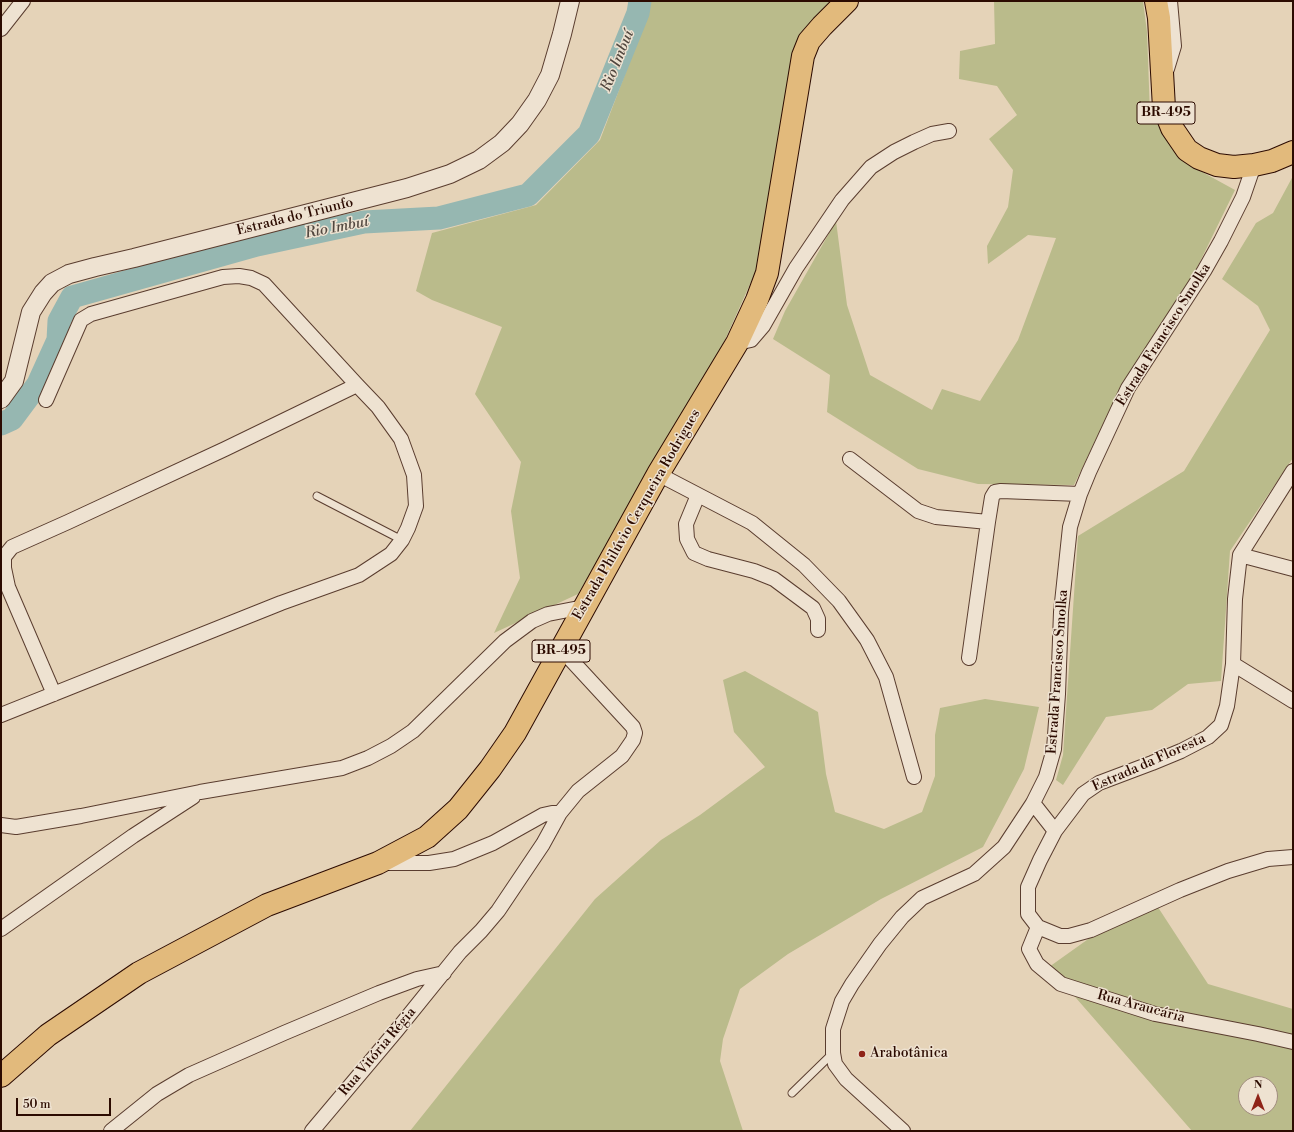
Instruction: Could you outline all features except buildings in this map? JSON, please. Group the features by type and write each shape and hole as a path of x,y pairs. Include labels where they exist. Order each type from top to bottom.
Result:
{"main road":[{"name":"Estrada Philúvio Cerqueira Rodrigues","path":"1,1076 48,1035 139,973 267,905 378,863 426,837 458,809 490,769 515,733 658,474 737,343 757,300 767,273 803,56 809,42 822,26 847,1"},
{"name":"BR-495","path":"1156,1 1159,18 1164,108 1172,128 1188,150 1199,158 1216,165 1234,167 1272,161 1293,152"}],"street":[{"path":"1,29 22,1"},
{"name":"Estrada do Triunfo","path":"1,399 14,381 31,312 43,293 52,283 69,274 407,188 450,174 479,160 502,143 520,124 538,100 550,76 570,1"},
{"path":"1162,83 1174,46 1170,1"},
{"path":"737,343 751,340 763,326 796,268 842,200 871,167 894,152 914,142 932,134 949,131"},
{"name":"Estrada Francisco Smolka","path":"903,1131 846,1079 835,1064 833,1053 833,1029 842,1001 880,944 902,917 922,898 974,874 1004,847 1033,803 1046,777 1054,749 1063,597 1070,527 1080,494 1128,388 1204,271 1221,241 1243,197 1254,165"},
{"path":"1,715 282,603 359,575 391,554 402,540 416,506 414,475 401,439 378,406 264,284 251,278 223,276 91,314 81,320 46,400"},
{"path":"54,694 8,587 4,568 4,557 12,547 225,449 357,385"},
{"path":"850,459 918,511 936,517 988,522"},
{"name":"Estrada da Floresta","path":"1038,927 1028,914 1028,887 1055,831 1083,794 1099,783 1181,751 1208,737 1221,725 1227,706 1233,664 1240,555 1293,471"},
{"path":"658,474 752,523 804,565 839,601 867,640 886,677 914,777"},
{"path":"969,658 988,522 992,497 995,492 1080,494"},
{"path":"698,495 686,524 687,539 694,553 708,559 754,571 774,579 813,608 818,619 818,630"},
{"path":"1240,555 1293,569"},
{"path":"1,825 16,827 38,824 137,806 200,792 342,768 368,758 391,746 413,731 505,641 532,621 548,614 584,607"},
{"name":"Rua Vitória Régia","path":"312,1131 352,1085 460,952 498,911 543,844 560,813 578,792 622,756 633,740 635,733 633,727 562,649"},
{"path":"1233,664 1293,701"},
{"path":"1,929 133,836 200,792"},
{"path":"1033,803 1055,831"},
{"path":"378,863 429,863 454,859 493,843 543,815 560,813"},
{"path":"1038,927 1060,936 1069,936 1091,930 1180,890 1228,871 1268,859 1293,857"},
{"name":"Rua Araucária","path":"1038,927 1029,949 1037,964 1061,984 1155,1014 1293,1042"},
{"path":"111,1131 157,1094 189,1075 379,993 417,979 444,973"}],"lane":[{"path":"317,496 402,540"},
{"path":"792,1093 833,1053"}],"green space":[{"path":"650,1 838,1 802,33 760,262 724,342 578,594 494,633 520,578 511,511 521,462 475,394 502,327 432,300 416,291 432,233 536,205 600,140 643,27"},
{"path":"994,1 1143,1 1147,32 1150,114 1184,162 1235,190 1192,278 1123,383 1074,485 978,484 918,469 827,412 830,375 773,339 785,311 836,221 847,305 870,375 932,410 942,389 980,401 1018,340 1056,238 1028,235 988,264 987,246 1008,207 1013,170 989,139 1017,115 997,86 959,79 960,51 995,44"},
{"path":"1293,176 1293,458 1230,551 1221,681 1188,684 1152,710 1106,717 1063,785 1056,780 1063,755 1078,536 1184,471 1270,330 1258,306 1222,279 1256,223 1273,213"},
{"path":"745,671 818,712 826,774 835,812 884,829 922,812 935,776 935,735 940,708 985,699 1039,707 1024,769 983,847 881,899 788,954 740,989 723,1039 720,1061 743,1131 410,1131 595,899 661,840 700,815 765,767 734,732 723,680"},
{"path":"1150,895 1208,984 1293,1009 1293,1131 1192,1131 1049,967"}],"waterway":[{"name":"Rio Imbuí","path":"1,424 12,419 38,384 58,340 59,321 72,297 257,245 364,222 439,218 528,195 589,134 638,13 640,1"}],"place":[{"name":"Arabotânica","path":"862,1054"}]}
